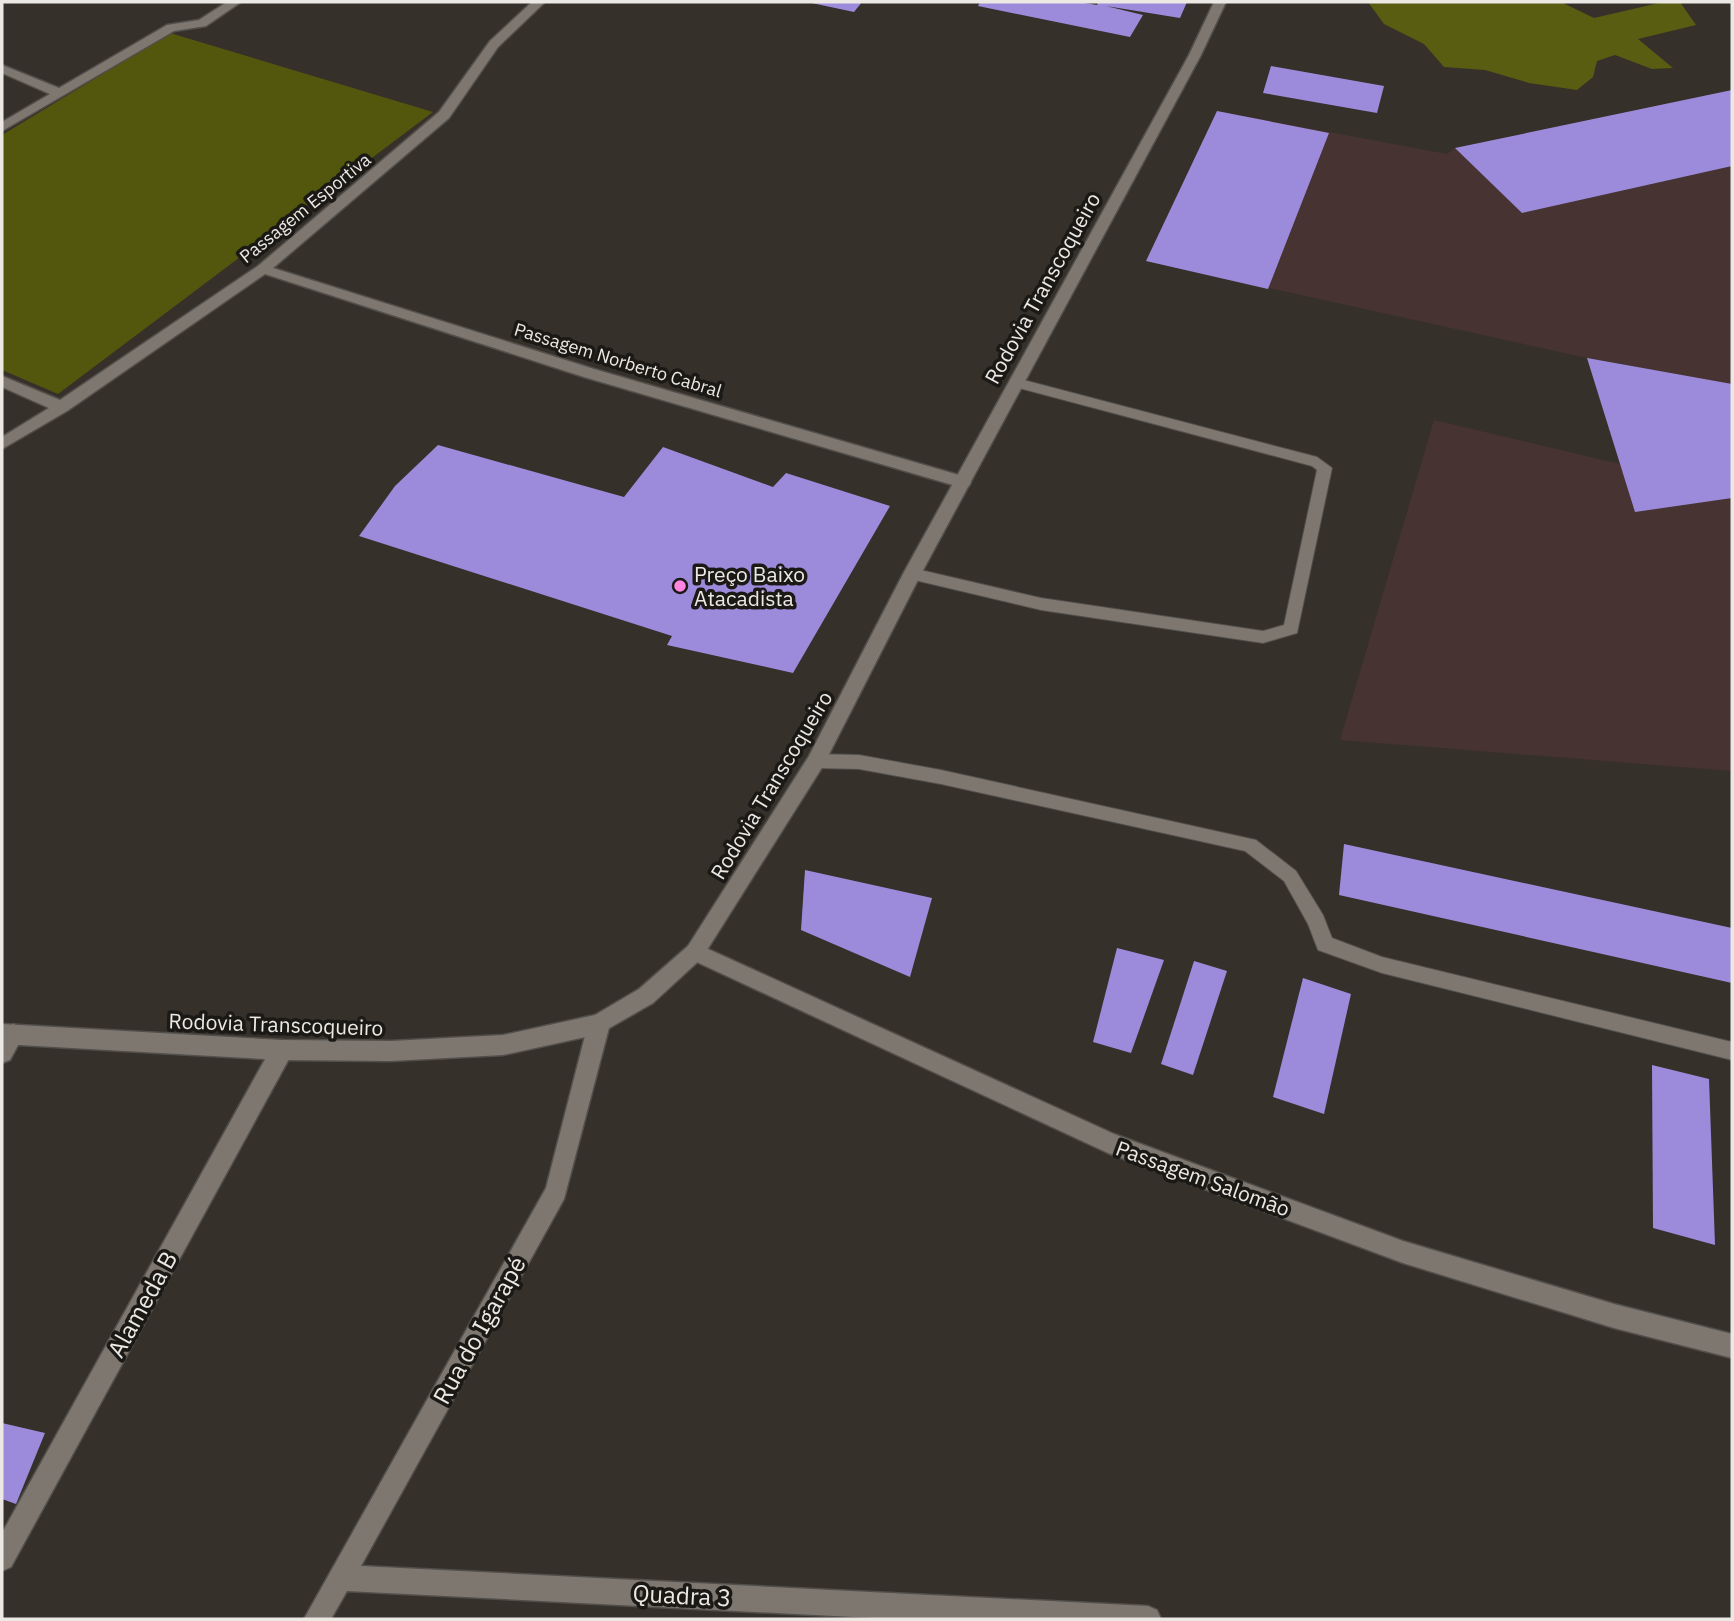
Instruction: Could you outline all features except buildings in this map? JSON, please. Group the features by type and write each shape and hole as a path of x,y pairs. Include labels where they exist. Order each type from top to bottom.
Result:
{"street":[{"path":"2,127 171,28 202,23 235,2"},
{"name":"Passagem Esportiva","path":"2,443 61,407 263,270 444,115 494,44 539,2"},
{"name":"Rodovia Transcoqueiro","path":"7,1034 282,1050 391,1051 503,1045 599,1024 646,996 695,953 816,761 912,574 1195,55 1220,2"},
{"path":"2,69 59,93"},
{"name":"Passagem Norberto Cabral","path":"263,270 589,373 963,482"},
{"path":"2,381 61,407"},
{"name":"Passagem Salomão","path":"695,953 1108,1142 1403,1252 1614,1316 1732,1346"},
{"name":"Rua do Igarapé","path":"317,1619 556,1191 599,1024"},
{"path":"2,1053 7,1034"},
{"name":"Alameda B","path":"2,1558 282,1050"},
{"name":"Quadra 3","path":"342,1578 1148,1619"}],"lane":[{"path":"912,574 1041,604 1263,636 1291,629 1325,468 1317,463 1016,383"},
{"path":"816,761 859,762 941,777 1250,845 1290,876 1316,921 1325,944 1382,965 1732,1051"}],"shaded area":[{"path":"1732,90 1732,771 1340,740 1434,420 1620,464 1587,358 1146,261 1217,111 1447,154 1455,148"}],"green space":[{"path":"1368,2 1563,3 1594,18 1663,2 1680,2 1696,25 1638,39 1673,68 1652,69 1615,55 1597,61 1593,77 1577,90 1529,83 1485,70 1444,67 1424,44 1384,24"},
{"path":"170,33 433,112 58,394 2,370 2,135"}],"place":[{"name":"Preço Baixo Atacadista","path":"680,586"}]}
